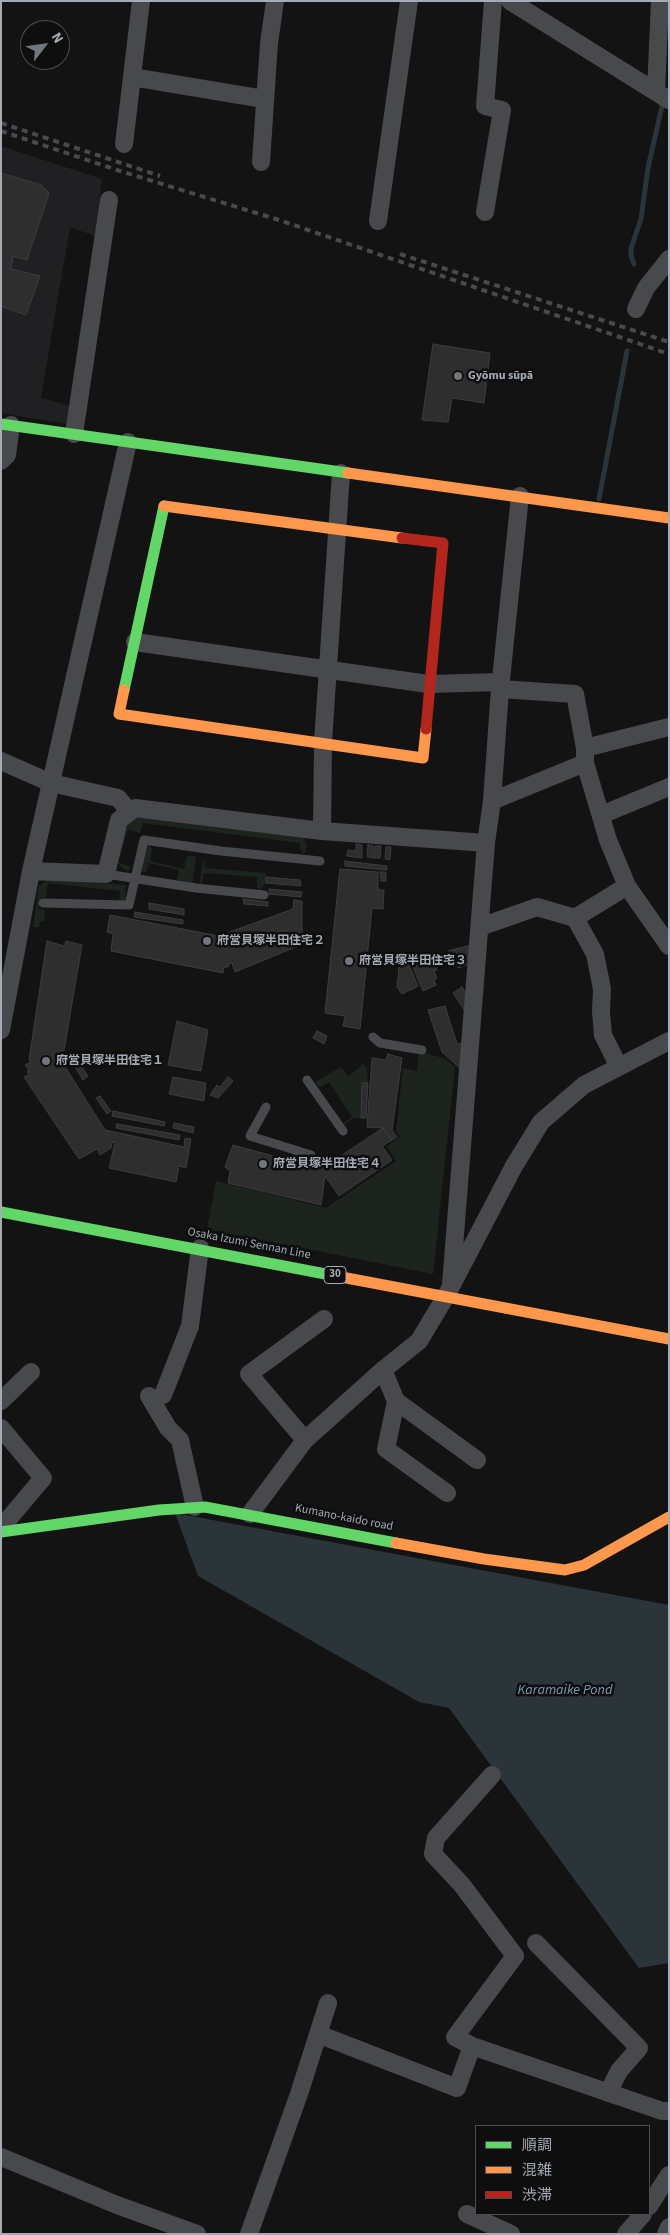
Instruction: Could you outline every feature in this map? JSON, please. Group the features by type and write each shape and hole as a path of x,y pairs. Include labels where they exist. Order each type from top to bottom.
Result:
{"street":[{"path":"124,144 141,1"},
{"path":"261,162 264,99 275,1"},
{"path":"378,221 409,1"},
{"path":"485,212 502,110 484,106 493,1"},
{"path":"510,1 662,96"},
{"path":"660,1 662,96"},
{"path":"132,77 264,99"},
{"path":"74,434 109,200"},
{"path":"636,309 646,288 669,259"},
{"path":"1,461 7,455 6,424 669,518"},
{"path":"1,1030 4,1004 30,871 128,442"},
{"path":"322,831 323,742 341,473"},
{"path":"449,1291 486,843 492,801 500,686 520,496"},
{"path":"164,506 336,529 443,543 428,684 423,758 323,742 119,714 164,506"},
{"path":"135,642 428,684 500,686 575,694 585,756 608,840 628,886 669,946"},
{"path":"492,801 585,756 669,727"},
{"path":"1,760 51,783 118,798 130,812"},
{"path":"601,814 669,787"},
{"path":"30,871 106,874 119,820 135,808 322,831 486,843"},
{"path":"575,918 628,886"},
{"path":"480,927 537,907 575,918 595,954 602,989 603,1035 619,1067"},
{"path":"250,1514 305,1440 382,1370 419,1341 449,1291 514,1166 541,1122 584,1085 669,1041"},
{"name":"Osaka Izumi Sennan Line","path":"1,1212 449,1291 669,1339"},
{"path":"195,1507 180,1440 168,1428 156,1395 190,1326 200,1248"},
{"path":"305,1440 249,1374 324,1319"},
{"path":"382,1370 396,1401 477,1460"},
{"path":"1,1400 31,1372"},
{"path":"396,1401 386,1449 447,1493"},
{"path":"1,1428 43,1478 1,1530"},
{"name":"Kumano-kaido road","path":"1,1530 159,1510 205,1507 484,1559 565,1570 584,1565 669,1517"},
{"path":"492,1775 436,1838 433,1854 462,1885 514,1956 454,2038 472,2046 662,2111 669,2111"},
{"path":"536,1943 639,2048 618,2071 608,2092"},
{"path":"249,2234 299,2094 328,2003"},
{"path":"318,2034 457,2088 472,2046"},
{"path":"1,2157 117,2205 197,2234"},
{"path":"650,2204 669,2175"},
{"path":"467,2214 512,2234"},
{"path":"626,2234 642,2215"},
{"path":"666,2234 669,2227"}],"lane":[{"path":"43,902 129,905 144,840 221,851 320,861"},
{"path":"106,874 264,895"},
{"path":"374,1037 380,1043 422,1050"},
{"path":"307,1080 343,1131"},
{"path":"266,1107 250,1136 311,1156"}],"shaded area":[{"path":"1,146 102,179 95,236 70,227 41,398 71,406 67,424 1,413"},
{"path":"141,815 303,837 307,845 304,855 300,848 300,843 143,823 140,833 128,830 118,862 131,867 126,871 115,861 126,823"},
{"path":"149,846 152,849 150,861 184,869 187,856 196,856 192,885 184,884 184,881 177,880 179,870 149,863 146,872 143,872 141,869 145,847"},
{"path":"204,857 205,868 266,873 266,883 260,890 257,888 257,877 204,873 202,885 199,887"},
{"path":"49,879 126,885 125,901 119,901 120,891 48,883 46,897 40,898 39,909 45,910 44,921 40,921 39,927 33,927 39,886"},
{"path":"419,1052 444,1058 455,1067 433,1274 207,1229 216,1181 326,1208 396,1161 387,1147 400,1136 396,1131 403,1068 417,1071"},
{"path":"364,1064 367,1068 368,1083 362,1083 361,1118 354,1118 344,1125 343,1123 352,1117 329,1082 320,1087 316,1085 317,1081 341,1067 348,1076"}],"water":[{"name":"Karamaike Pond","path":"175,1513 669,1605 669,1963 639,1968 449,1708 419,1702 198,1576"}],"building":[{"path":"1,173 41,185 49,193 27,260 13,256 11,269 40,276 26,315 1,306"},
{"name":"Gyōmu sūpā","path":"433,344 490,353 484,403 452,398 448,422 422,420"},
{"path":"356,844 362,845 362,858 347,856 348,850 356,851"},
{"path":"368,845 373,846 373,858 367,857"},
{"path":"375,846 381,846 380,858 374,858"},
{"path":"386,847 391,847 390,860 385,859"},
{"path":"345,861 387,866 387,870 345,866"},
{"name":"府営貝塚半田住宅３","path":"340,869 378,872 378,890 384,890 383,909 372,908 360,1029 343,1026 345,1016 325,1013"},
{"path":"380,872 386,872 386,881 381,881"},
{"path":"266,877 300,880 301,886 266,883"},
{"path":"269,889 302,892 301,897 269,894"},
{"path":"243,899 268,902 268,906 244,904"},
{"name":"府営貝塚半田住宅２","path":"294,900 302,901 302,946 235,972 232,963 228,967 224,967 223,973 111,951 113,934 107,932 110,915 219,936 293,909"},
{"path":"149,903 184,909 184,915 149,909"},
{"path":"135,912 183,920 183,924 134,917"},
{"name":"府営貝塚半田住宅１","path":"47,941 64,946 66,941 82,945 62,1062 105,1130 184,1147 185,1138 191,1139 186,1168 179,1166 176,1182 109,1168 115,1143 112,1142 111,1148 100,1155 97,1149 79,1159 24,1077 29,1075 27,1072 29,1070 25,1065 31,1062 29,1060"},
{"path":"472,945 472,963 458,968 458,964 448,967 448,951"},
{"path":"434,958 437,970 434,971 437,978 434,980 436,985 423,991 412,965"},
{"path":"409,965 418,986 402,994 397,987 399,967"},
{"path":"462,987 468,997 467,1014 453,993"},
{"path":"445,1006 457,1044 463,1043 462,1070 442,1052 428,1010"},
{"path":"177,1021 208,1030 201,1071 168,1065"},
{"path":"317,1031 327,1036 324,1044 313,1038"},
{"path":"388,1054 402,1058 392,1130 397,1137 392,1140 383,1128 367,1127 372,1058 386,1060"},
{"path":"79,1063 88,1076 83,1080 74,1065"},
{"path":"173,1077 206,1083 204,1101 169,1094"},
{"path":"228,1077 233,1081 218,1098 210,1095 217,1085 220,1087"},
{"path":"362,1083 368,1083 366,1118 361,1118"},
{"path":"100,1096 111,1111 107,1114 96,1098"},
{"path":"113,1111 165,1122 164,1126 112,1116"},
{"path":"174,1123 194,1127 193,1133 173,1128"},
{"path":"117,1124 180,1135 179,1140 116,1128"},
{"name":"府営貝塚半田住宅４","path":"383,1128 392,1140 382,1146 392,1160 339,1196 325,1176 321,1205 228,1183 230,1171 225,1167 233,1145 321,1169"}],"waterway":[{"path":"634,264 631,248 641,219 648,168 662,106"},
{"path":"599,499 627,351"}],"railway":[{"path":"1,123 160,176"},
{"path":"1,131 117,170 279,220 669,354"},
{"path":"400,254 669,342"}],"traffic: fast":[{"path":"1,424 348,473"},
{"path":"124,690 164,506"},
{"path":"1,1212 336,1276"},
{"path":"1,1532 159,1510 205,1507 396,1543"}],"traffic: slow":[{"path":"348,473 669,518"},
{"path":"164,506 402,538"},
{"path":"124,690 119,714 423,758 426,729"},
{"path":"336,1276 669,1339"},
{"path":"396,1543 484,1559 565,1570 584,1565 669,1517"}],"traffic: jam":[{"path":"402,538 443,543 426,729"}],"place":[{"name":"Gyōmu sūpā","path":"458,376"},
{"name":"府営貝塚半田住宅２","path":"207,941"},
{"name":"府営貝塚半田住宅３","path":"349,961"},
{"name":"府営貝塚半田住宅１","path":"46,1061"},
{"name":"府営貝塚半田住宅４","path":"263,1164"}]}
